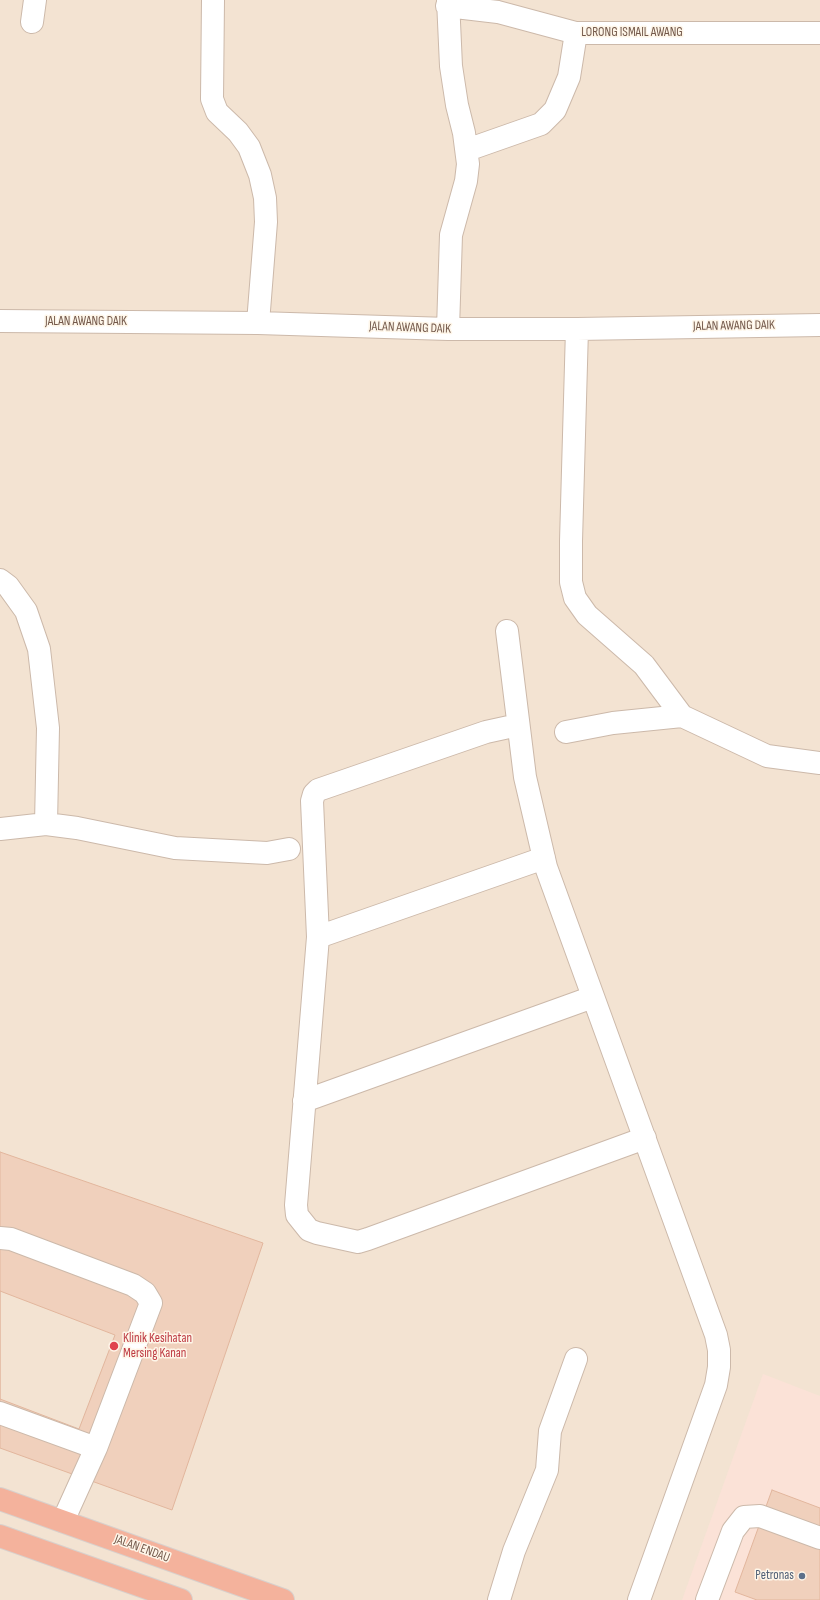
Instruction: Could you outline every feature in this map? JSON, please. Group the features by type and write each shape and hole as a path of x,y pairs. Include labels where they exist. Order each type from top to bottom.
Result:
{"highway":[{"name":"JALAN ENDAU","path":"0,1499 283,1600"},
{"path":"0,1536 181,1600"}],"street":[{"path":"32,22 35,0"},
{"path":"213,0 212,99 217,112 238,132 249,147 260,176 265,198 266,222 258,323"},
{"path":"448,3 451,66 457,105 467,150 468,164 466,181 451,235 448,329"},
{"name":"LORONG ISMAIL AWANG","path":"448,3 498,12 576,33 820,33"},
{"path":"467,150 541,124 555,110 569,77 576,33"},
{"name":"JALAN AWANG DAIK","path":"0,321 258,323 448,329 577,329 820,325"},
{"path":"577,329 571,547 571,582 575,598 587,615 644,665 682,716 767,756 820,763"},
{"path":"0,580 8,586 26,611 39,649 48,728 46,824"},
{"path":"507,631 525,777 544,858 716,1335 719,1350 719,1367 716,1385 639,1600"},
{"path":"566,732 613,723 682,716"},
{"path":"518,724 479,734 318,790 314,794 312,801 318,937 296,1205 297,1215 309,1230 358,1242 645,1138"},
{"path":"0,829 46,824 77,828 175,848 267,853 289,848"},
{"path":"318,937 544,858"},
{"path":"304,1101 593,997"},
{"path":"0,1238 11,1238 133,1285 145,1293 151,1304 96,1448 63,1521"},
{"path":"499,1600 514,1551 547,1470 550,1431 576,1359"},
{"path":"0,1413 96,1448"},
{"path":"707,1600 733,1531 744,1517 760,1516 820,1538"}],"shaded area":[{"path":"0,0 820,0 820,1600 0,1600"},
{"path":"763,1374 820,1396 820,1600 682,1600"}],"building":[{"name":"Klinik Kesihatan Mersing Kanan","path":"0,1152 263,1243 172,1510 0,1448"},
{"path":"0,1291 115,1335 79,1429 0,1399"},
{"path":"772,1490 820,1508 820,1600 757,1600 735,1592"}],"place":[{"name":"Klinik Kesihatan Mersing Kanan","path":"114,1346"},
{"name":"Petronas","path":"802,1576"}]}
